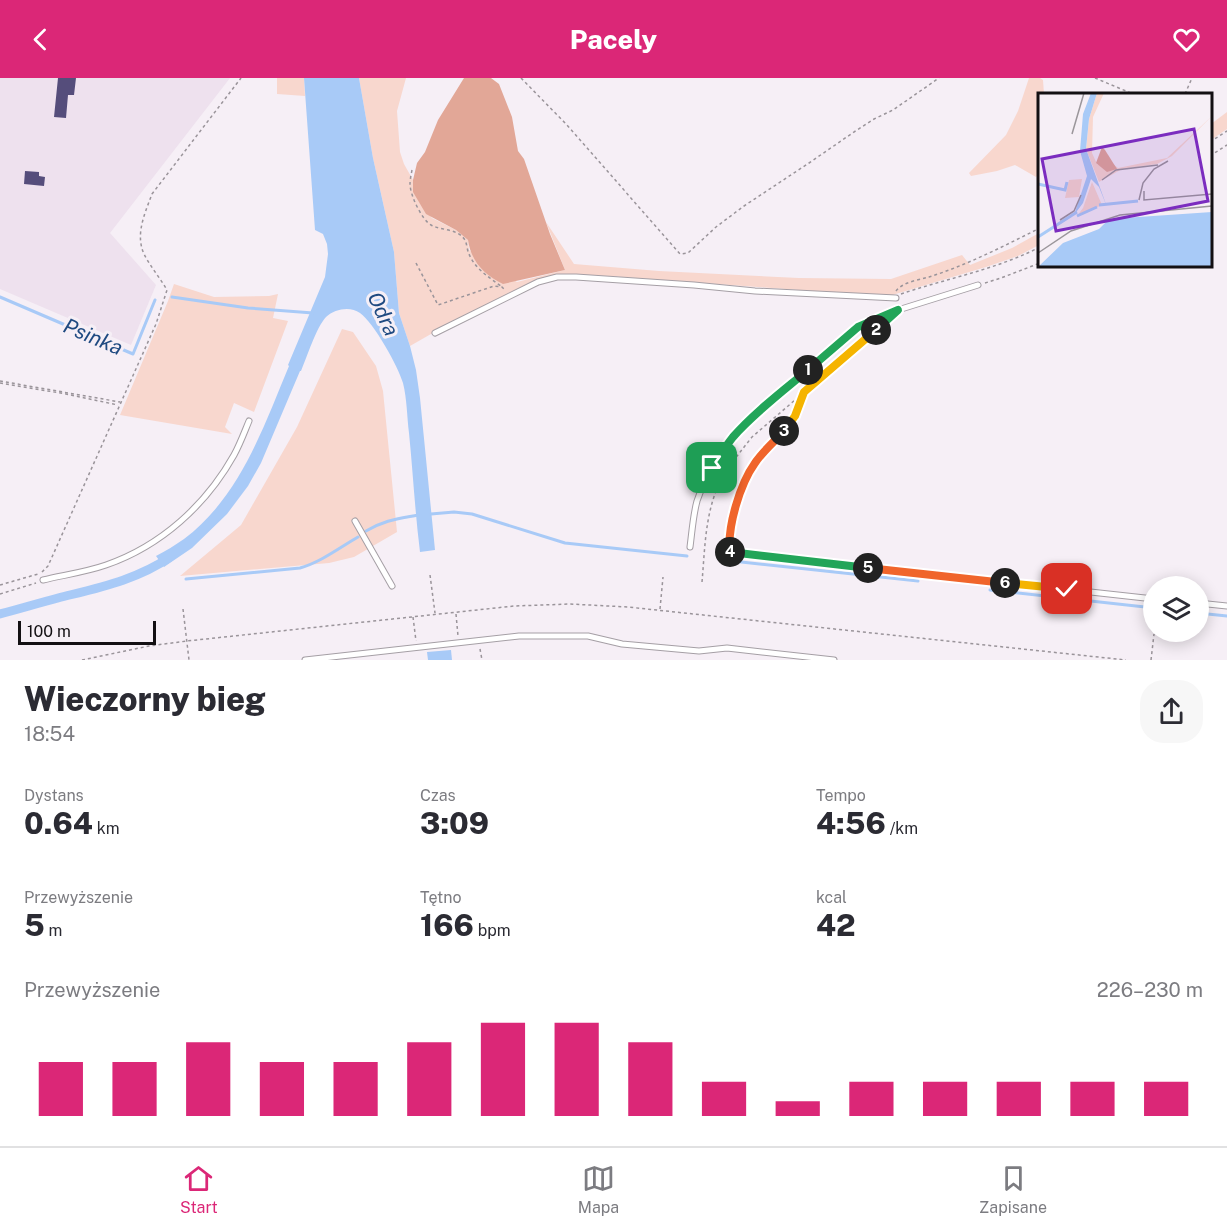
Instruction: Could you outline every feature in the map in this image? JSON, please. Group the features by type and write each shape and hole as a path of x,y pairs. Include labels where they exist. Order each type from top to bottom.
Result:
{"lane":[{"path":"435,333 538,282 557,277 896,298"},
{"path":"690,547 697,502 703,487 722,452 748,423 858,327 898,310 978,285"},
{"path":"43,580 106,565 138,552 168,532 194,509 212,488 235,454 249,421"},
{"path":"743,483 731,527 729,552 1143,598"},
{"path":"355,521 392,586"},
{"path":"1209,604 1227,606"},
{"path":"304,660 519,636 578,635 622,644 699,651 735,649 834,660"}],"path":[{"path":"0,585 41,573 48,566 156,324 167,290 143,253 140,233 152,194 241,78"},
{"path":"521,78 567,125 680,254 688,253 716,227 744,206 939,78"},
{"path":"1095,78 1131,93"},
{"path":"1185,93 1192,78"},
{"path":"1212,141 1227,131"},
{"path":"1212,155 1227,145"},
{"path":"412,170 410,185 424,218 430,225 453,231 465,240 468,253 475,265 511,296"},
{"path":"896,298 896,290 901,286 940,273 1038,229"},
{"path":"896,298 902,293 1008,262 1038,248"},
{"path":"416,263 438,305 494,286 501,287"},
{"path":"978,285 1038,263"},
{"path":"702,582 707,526 712,505 721,480 734,459 752,438 881,325"},
{"path":"0,382 120,404"},
{"path":"743,483 757,460 795,416 804,392"},
{"path":"430,575 435,614"},
{"path":"659,610 663,577"},
{"path":"0,594 43,580"},
{"path":"82,660 149,646 187,641 514,606 570,604 659,610 1125,660"},
{"path":"183,609 189,660"},
{"path":"456,612 459,643"},
{"path":"413,617 416,648"},
{"path":"480,641 482,660"},
{"path":"1151,660 1153,642"}],"shaded area":[{"path":"0,78 230,78 110,233 156,285 131,345 0,289"},
{"path":"277,78 304,78 305,96 277,94"},
{"path":"359,78 406,78 397,111 400,152 413,180 419,202 432,218 456,230 468,240 469,250 517,282 565,270 546,222 574,264 799,278 891,279 962,255 970,265 1012,248 1038,234 1038,246 1018,256 986,267 889,296 609,276 555,276 452,322 410,346 399,313 394,252 373,158"},
{"path":"464,78 491,78 499,84 512,117 518,151 524,159 565,270 503,284 490,276 475,261 468,240 456,230 426,214 413,192 417,163 425,152 438,120"},
{"path":"1029,78 1043,80 1044,93 1038,93 1038,174 1036,177 1015,165 971,176 969,173 1006,135 1018,111"},
{"path":"1227,112 1227,129 1212,139 1212,123"},
{"path":"174,284 214,297 278,294 273,318 288,321 254,412 234,403 225,427 232,434 120,415"},
{"path":"342,329 353,332 376,366 383,391 397,532 354,557 329,563 180,576 241,525 297,427"}],"water":[{"name":"Odra","path":"304,78 359,78 373,158 394,252 399,313 416,370 435,550 420,552 403,383 385,345 366,318 356,311 347,309 330,314 319,328 261,463 248,486 227,514 192,548 164,567 156,556 184,539 204,522 235,482 248,460 270,413 325,277 327,244 323,234 315,230"},
{"path":"451,650 452,660 428,660 427,652"}],"building":[{"path":"58,78 76,78 74,95 68,95 66,118 54,117"},
{"path":"25,171 39,172 39,176 45,177 44,186 24,184"}],"waterway":[{"name":"Psinka","path":"0,297 133,354 155,300"},
{"name":"Psinka","path":"172,297 248,308 313,313"},
{"path":"431,514 454,512 472,514 565,543 687,556"},
{"path":"366,531 385,522 418,515"},
{"path":"186,579 300,568 323,558 358,537"},
{"path":"0,614 116,582 144,572 170,557"},
{"path":"723,560 918,581"},
{"path":"990,590 1143,607"},
{"path":"1209,614 1227,616"}],"route":[{"path":"712,468 722,452 748,423 852,331 868,321 898,310 804,392 795,416 757,460 743,483 731,527 729,552 1067,589"}]}
